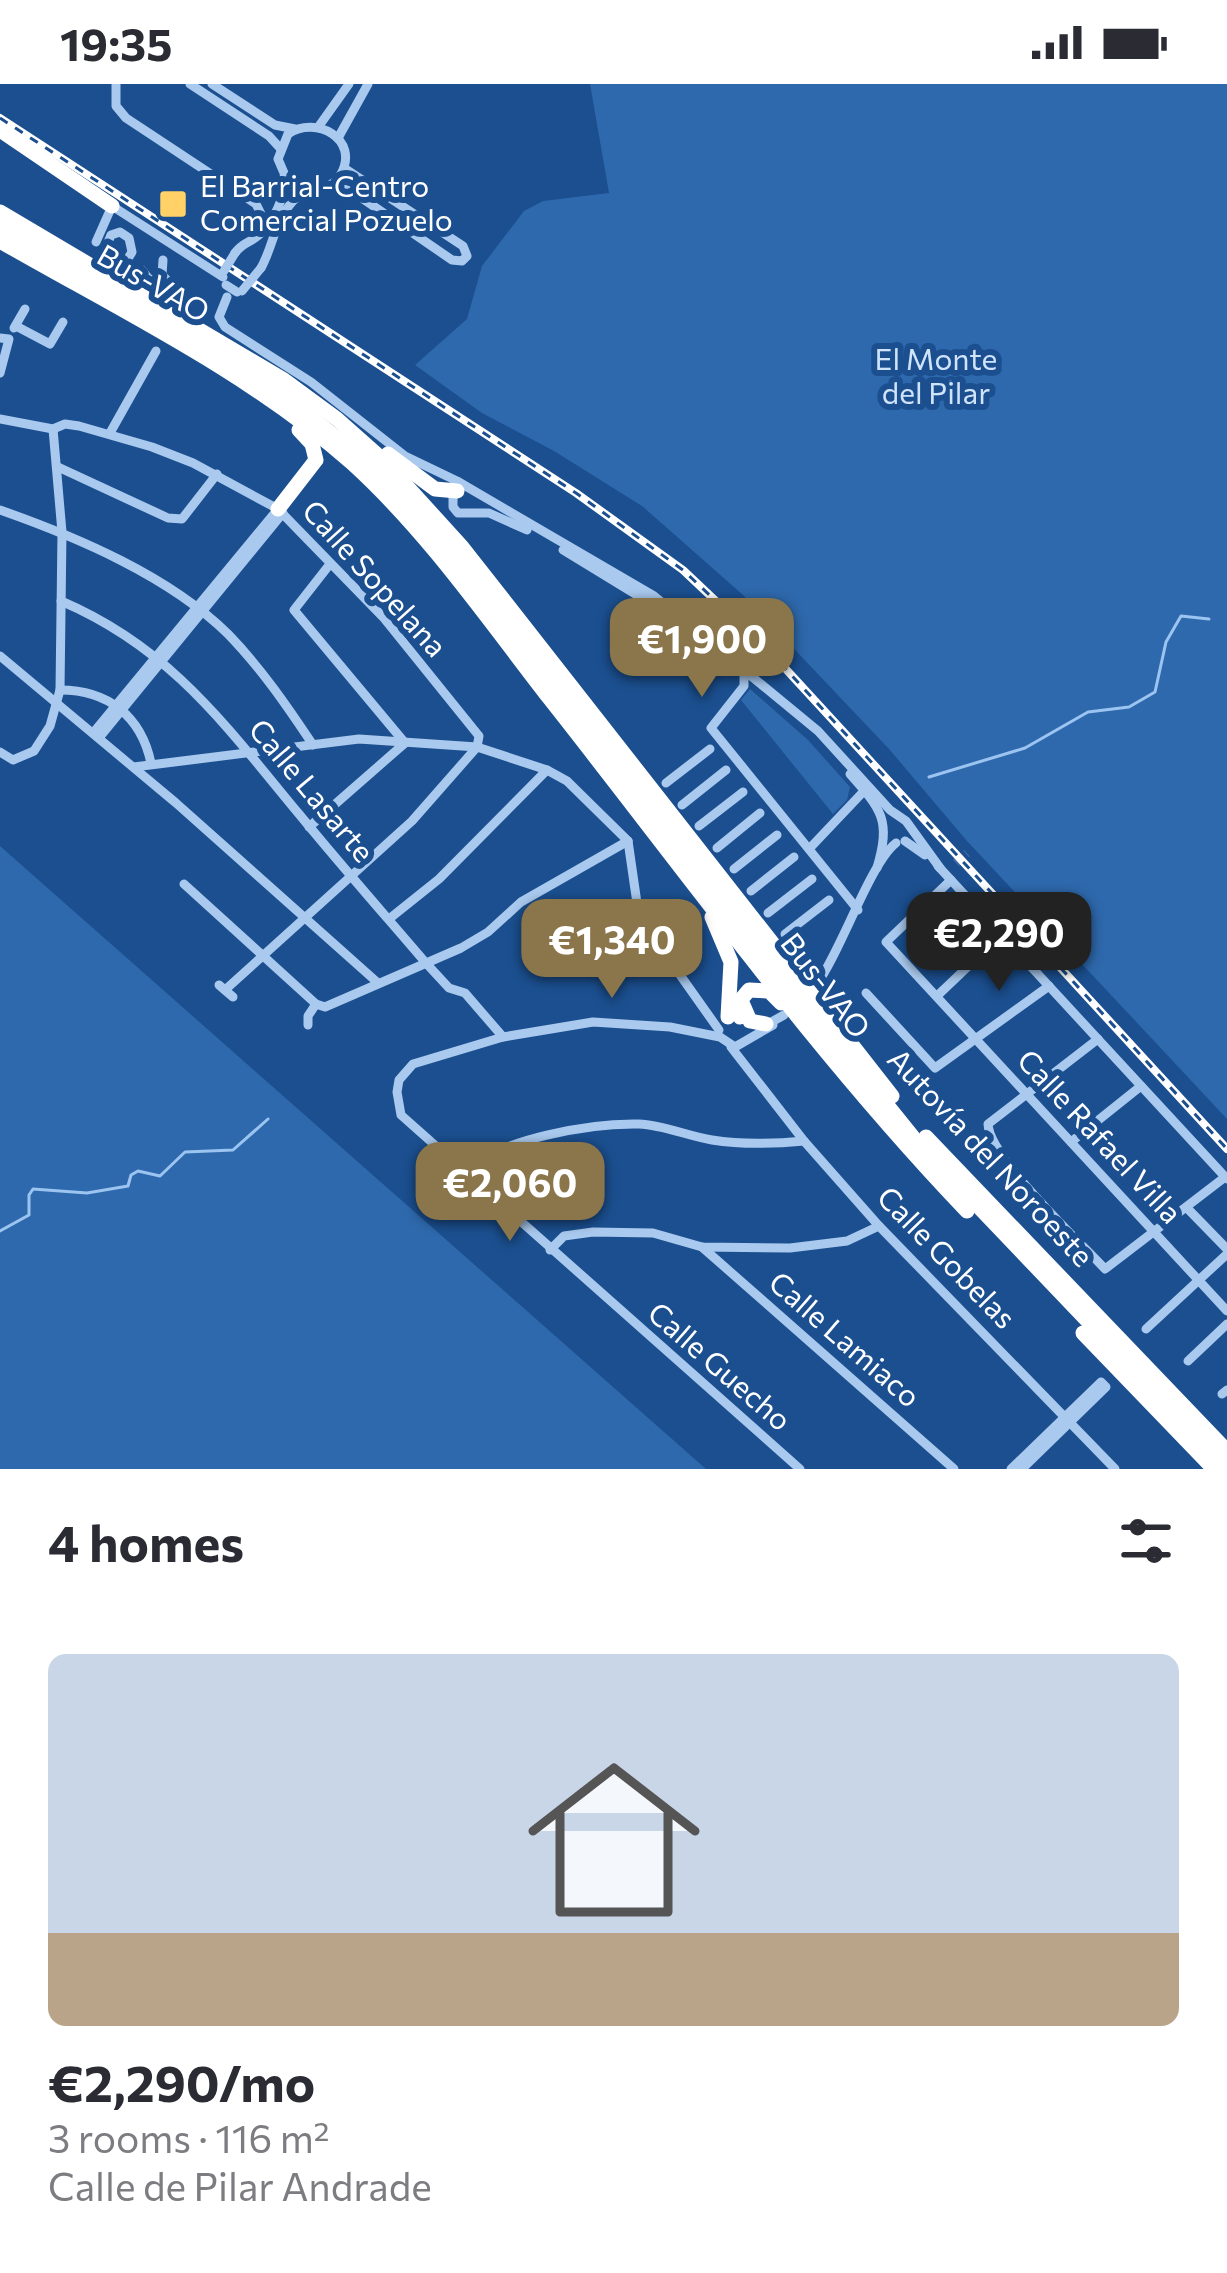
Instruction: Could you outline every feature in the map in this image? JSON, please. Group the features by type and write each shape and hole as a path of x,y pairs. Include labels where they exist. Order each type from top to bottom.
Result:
{"highway":[{"path":"0,134 112,206"},
{"path":"0,200 40,224 52,242"},
{"name":"Autovía del Noroeste","path":"0,212 262,366 337,419 445,526 924,1135 1227,1451"},
{"name":"Bus-VAO","path":"0,227 272,386 393,487 454,554 916,1141 1227,1466"},
{"name":"Autovía del Noroeste","path":"0,241 220,369 354,465 417,531 797,1015 937,1180 1214,1469"},
{"path":"280,511 317,457 292,417"},
{"path":"337,419 352,424 431,486 462,493"},
{"path":"695,883 697,895 724,938 740,1025"},
{"path":"740,1025 742,995 755,990 769,992 797,1015"},
{"path":"740,1025 753,1023 744,1012 744,1000 755,990"}],"street":[{"path":"116,84 116,106 126,118 256,204 266,224"},
{"path":"190,84 257,124 262,117"},
{"path":"212,84 281,128 319,126 338,137 344,168 331,185"},
{"path":"319,126 349,84"},
{"path":"338,137 368,84"},
{"path":"340,98 344,108 352,110"},
{"path":"214,99 275,140 284,177 311,191"},
{"path":"280,148 295,130"},
{"path":"344,168 463,246 463,261 452,260 353,192 331,185 295,198 253,239 242,243 235,253 219,316 225,327 314,384 405,456 478,502 474,512"},
{"path":"230,285 261,268 284,196 284,177"},
{"path":"238,192 284,196"},
{"path":"97,242 112,206 230,285"},
{"path":"142,241 129,256 114,256 104,246 111,236 128,230 129,238 129,256 129,266 142,270 155,283 169,282 162,275 163,260"},
{"path":"253,239 266,251"},
{"path":"0,373 5,338 25,309"},
{"path":"16,326 50,344 63,322"},
{"path":"110,433 156,351"},
{"name":"Calle Sopelana","path":"0,419 110,433 217,475 280,511 383,617 479,736 477,747"},
{"path":"0,752 13,760 34,752 59,704 62,532 53,429"},
{"path":"58,467 168,518 182,519 217,475"},
{"path":"462,493 452,502 458,513 510,520 665,612 743,670 798,718 864,791 882,813 886,831 940,868"},
{"path":"462,493 654,596 797,711 1226,1178 1105,1269 995,1148 988,1133 995,1115 1098,1039"},
{"path":"0,510 62,532 129,566 199,611 273,685 313,745"},
{"path":"96,736 280,511"},
{"path":"331,564 294,610 405,743"},
{"name":"Calle Lasarte","path":"61,601 91,614 160,658 247,752 425,962 449,988 465,993 503,1037"},
{"path":"0,656 134,767 378,983"},
{"path":"743,670 744,686 711,728 858,910"},
{"path":"60,690 91,693 120,708 141,731 151,763"},
{"path":"134,767 359,739 477,747 547,770 590,800 628,841 639,917 704,1010 715,1020 740,1025"},
{"path":"309,827 405,743"},
{"path":"226,991 412,821 477,747"},
{"path":"666,783 710,749"},
{"path":"388,919 439,879 547,770"},
{"path":"682,805 726,770"},
{"path":"809,849 864,791"},
{"path":"699,826 743,792"},
{"path":"717,848 760,813"},
{"path":"815,987 877,868 891,819 900,818"},
{"path":"877,868 911,830"},
{"path":"734,869 777,835"},
{"path":"184,884 316,1004 325,1007 488,932 521,902 628,841"},
{"path":"751,891 794,857"},
{"path":"768,913 812,879"},
{"name":"Calle Rafael Villa","path":"951,880 886,942 1227,1311"},
{"path":"785,934 829,900"},
{"path":"937,996 1001,935"},
{"path":"866,993 935,1068 1049,986"},
{"path":"308,1025 316,1004"},
{"path":"680,1029 704,1010"},
{"name":"Calle Guecho","path":"740,1025 680,1029 593,1022 503,1037 422,1059 399,1080 397,1092 401,1115 800,1469"},
{"path":"740,1025 740,1044"},
{"path":"740,1025 740,1044"},
{"path":"740,1025 748,1068"},
{"name":"Calle Gobelas","path":"740,1025 748,1068 804,1141 879,1226 1114,1469"},
{"path":"1070,1142 1141,1086"},
{"path":"463,1171 482,1156 534,1139 642,1124 711,1140 768,1145 804,1141"},
{"path":"1146,1329 1227,1251 1187,1208"},
{"path":"550,1250 563,1236 593,1232 653,1233 702,1247 790,1248 847,1241 879,1226"},
{"name":"Calle Lamiaco","path":"702,1247 954,1469"},
{"path":"1188,1361 1227,1324"},
{"path":"1011,1469 1067,1419"},
{"path":"1022,1469 1067,1419"}],"green space":[{"name":"El Monte del Pilar","path":"590,84 1227,84 1227,1119 743,595 642,506 482,413 415,365 467,319 482,266 524,211 543,201 609,193"},
{"path":"750,689 808,740 850,787 847,800 833,814 741,700"},
{"path":"0,846 706,1469 0,1469"}],"waterway":[{"path":"929,777 1025,748 1088,712 1129,707 1155,692 1166,642 1181,616 1209,619"},
{"path":"0,1231 29,1215 33,1189 87,1193 128,1186 131,1175 138,1171 160,1176 185,1152 233,1150 268,1119"}],"tunnel":[{"path":"956,863 967,853"}],"railway":[{"path":"0,118 576,493 683,570 772,654 1227,1149"}],"place":[{"name":"El Barrial-Centro Comercial Pozuelo","path":"173,204"}]}
